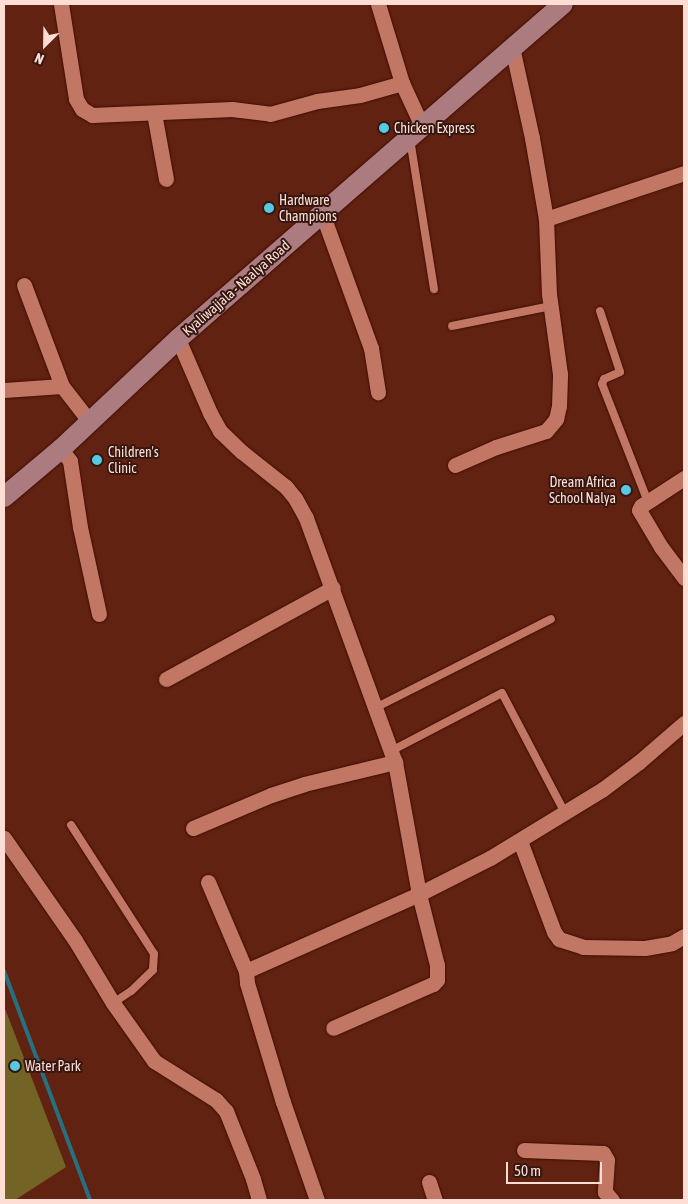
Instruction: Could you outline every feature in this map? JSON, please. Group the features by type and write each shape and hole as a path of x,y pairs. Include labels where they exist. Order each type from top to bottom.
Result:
{"main road":[{"name":"Kyaliwajjala - Naalya Road","path":"4,497 61,449 178,339 563,4"}],"street":[{"path":"61,4 72,84 76,99 82,109 92,115 232,109 270,114 317,100 360,95 402,84"},
{"path":"378,4 416,132"},
{"path":"455,465 496,447 546,431 556,419 559,406 560,374 551,306 546,219 532,138 512,47"},
{"path":"154,113 166,179"},
{"path":"546,219 684,173"},
{"path":"322,213 371,348 378,392"},
{"path":"24,285 62,386 90,422"},
{"path":"178,339 210,413 220,431 242,452 286,486 306,518 393,757 419,894 437,965 437,980 433,984 334,1028"},
{"path":"4,390 62,386"},
{"path":"61,449 70,461 80,527 99,614"},
{"path":"684,478 641,506 639,510 661,547 684,578"},
{"path":"166,678 333,588"},
{"path":"246,971 419,894 520,841 603,789 639,762 684,723"},
{"path":"193,828 279,792 393,757"},
{"path":"4,838 75,940 113,1003 154,1061 216,1100 226,1112 250,1170 259,1200"},
{"path":"520,841 554,932 559,939 583,947 645,948 672,944 684,936"},
{"path":"208,882 246,971 247,983 283,1102 317,1200"},
{"path":"524,1150 603,1154 607,1160 605,1192 612,1200"},
{"path":"429,1182 435,1200"}],"lane":[{"path":"416,132 434,289"},
{"path":"452,326 551,306"},
{"path":"600,311 620,372 604,379 602,384 648,502"},
{"path":"375,708 551,619"},
{"path":"393,757 502,694 565,812"},
{"path":"71,825 154,954 153,970 131,991 113,1003"}],"shaded area":[{"name":"Water Park","path":"4,1006 66,1167 15,1200 4,1200"}],"waterway":[{"path":"4,971 90,1200"}],"place":[{"name":"Chicken Express","path":"384,128"},
{"name":"Hardware Champions","path":"269,208"},
{"name":"Children's Clinic","path":"97,460"},
{"name":"Dream Africa School Nalya","path":"626,490"},
{"name":"Water Park","path":"15,1066"}]}
